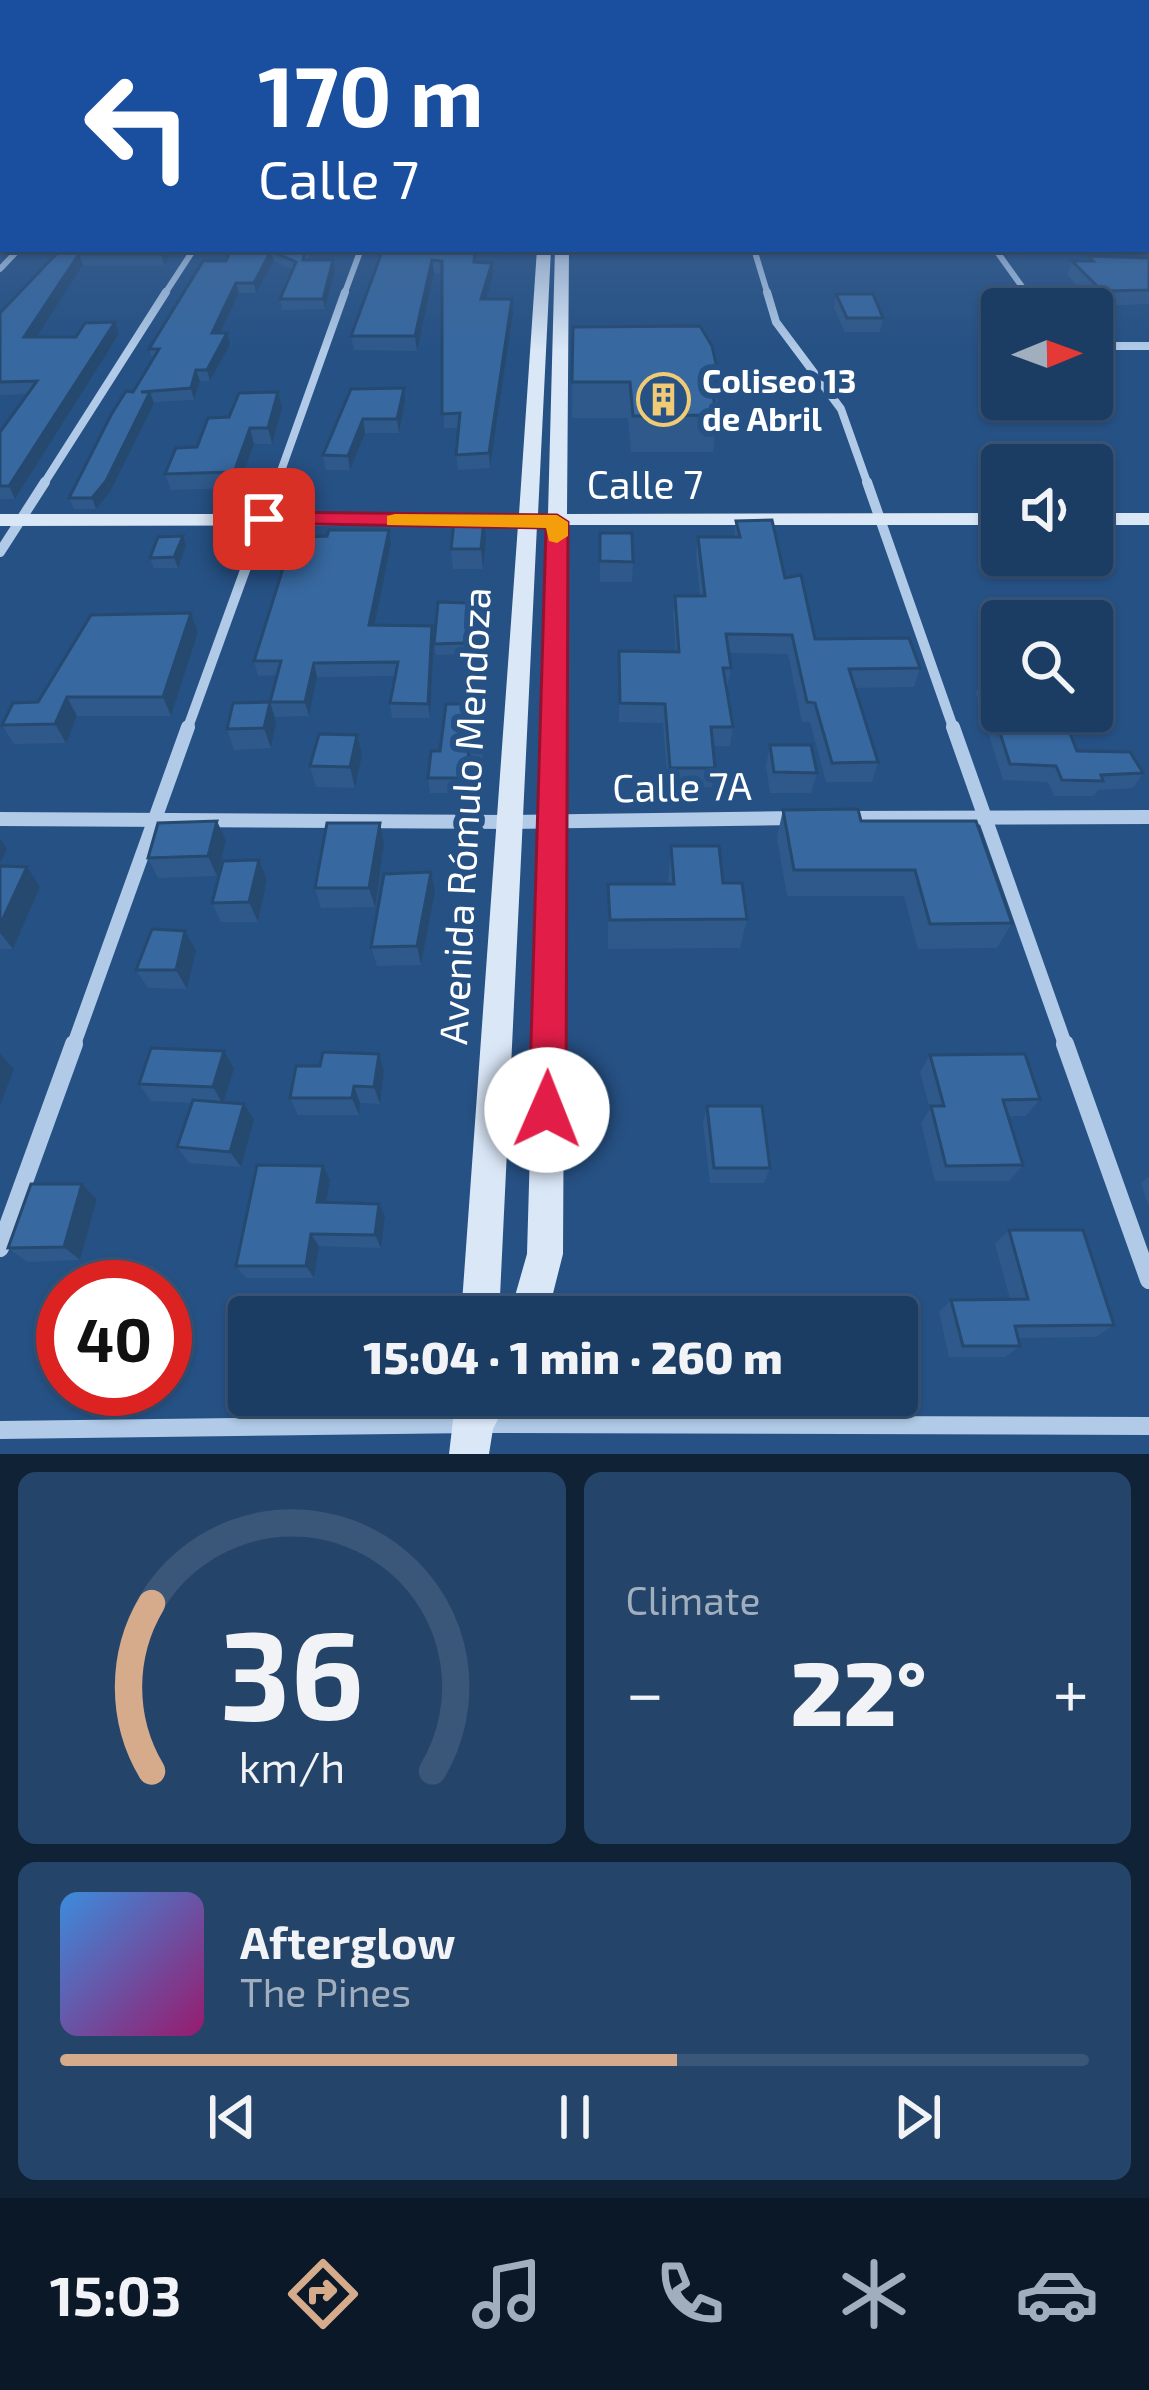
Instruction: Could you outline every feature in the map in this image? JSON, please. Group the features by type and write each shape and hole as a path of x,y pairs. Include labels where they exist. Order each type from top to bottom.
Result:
{"street":[{"path":"0,552 10,520 192,252"},
{"path":"0,1248 360,252"},
{"name":"Avenida Rómulo Mendoza","path":"533,1296 544,1254 552,822 543,522 544,252"},
{"name":"Avenida Rómulo Mendoza","path":"481,1296 510,822 543,522 562,252"},
{"path":"755,252 776,322 841,410 1149,1280"},
{"path":"997,252 1023,288"},
{"path":"1113,346 1149,346"},
{"name":"Calle 7","path":"10,520 981,519"},
{"path":"1113,519 1149,519"},
{"path":"826,818 1149,817"},
{"name":"Calle 7A","path":"0,819 552,822 803,818"},
{"path":"0,1430 477,1417 1149,1426"}],"building":[{"path":"58,252 162,252 79,254 24,337 76,337 85,323 115,322 9,486 0,486 0,432 37,381 0,382 0,313"},
{"path":"230,252 270,252 254,283 236,283 212,333 227,333 207,370 196,370 191,388 141,392 150,392 106,481 92,498 69,498 111,415 126,391 133,392 159,349 149,349 203,261 226,261"},
{"path":"273,252 305,252 303,260 333,260 323,299 280,299 296,262"},
{"path":"382,252 475,252 474,262 492,263 481,299 512,299 489,453 456,455 460,413 442,414 442,261 432,260 415,336 351,336"},
{"path":"1088,256 1149,258 1149,290 1099,288 1072,261 1093,261"},
{"path":"836,294 873,294 883,318 847,318"},
{"path":"700,326 712,346 720,381 710,381 717,415 633,416 630,382 572,382 573,327"},
{"path":"404,388 397,419 363,419 348,456 323,455 351,389"},
{"path":"278,392 268,428 250,428 234,472 165,474 176,448 197,447 208,418 229,417 239,393"},
{"path":"484,520 481,549 451,549 454,521"},
{"path":"772,520 785,578 801,575 815,639 909,638 920,668 849,669 878,762 832,763 815,703 807,702 792,635 726,634 731,668 723,668 733,727 711,727 715,768 670,768 665,704 620,703 619,651 679,652 675,596 705,596 698,537 740,537 736,521"},
{"path":"329,530 389,530 369,625 432,626 428,704 390,703 398,662 314,663 305,702 270,702 281,661 254,661 285,562 279,562 286,538 327,536"},
{"path":"600,533 632,533 633,562 600,561"},
{"path":"183,536 174,557 150,558 158,537"},
{"path":"438,602 467,603 466,643 434,644"},
{"path":"191,613 163,697 67,697 55,724 2,725 13,703 38,702 91,615"},
{"path":"270,702 264,728 227,729 233,703"},
{"path":"446,704 484,704 482,744 469,744 467,778 428,778 431,751 440,751"},
{"path":"1000,732 1069,732 1077,751 1130,752 1143,773 1101,775 1103,781 1062,780 1056,766 1010,764"},
{"path":"319,734 357,735 350,767 310,766"},
{"path":"770,745 811,745 817,773 774,772"},
{"path":"858,809 861,821 976,821 1012,923 930,924 915,870 794,870 783,810"},
{"path":"217,821 208,856 148,858 158,823"},
{"path":"327,823 380,823 369,888 315,888"},
{"path":"671,846 719,846 723,883 742,883 747,919 610,920 608,884 674,884"},
{"path":"259,860 249,902 212,903 223,861"},
{"path":"0,866 27,867 0,925"},
{"path":"431,872 417,946 371,947 384,874"},
{"path":"152,929 185,931 176,970 136,970"},
{"path":"151,1048 224,1051 213,1087 139,1084"},
{"path":"323,1052 379,1054 374,1087 354,1086 352,1098 290,1098 296,1066 320,1066"},
{"path":"1025,1054 1040,1099 1003,1100 1023,1165 946,1166 931,1106 944,1106 930,1055"},
{"path":"193,1100 244,1104 230,1152 177,1147"},
{"path":"707,1106 762,1106 770,1168 714,1168"},
{"path":"257,1165 323,1166 317,1202 379,1204 375,1235 311,1234 306,1266 236,1266"},
{"path":"31,1184 82,1184 64,1247 8,1248"},
{"path":"1009,1230 1083,1230 1114,1325 1015,1326 1020,1346 963,1346 951,1300 1028,1299"}],"slow traffic":[{"path":"395,520 557,522 557,536"}],"place":[{"name":"Coliseo 13 de Abril","path":"663,400"}],"route":[{"path":"264,519 557,522 547,1110"}]}
